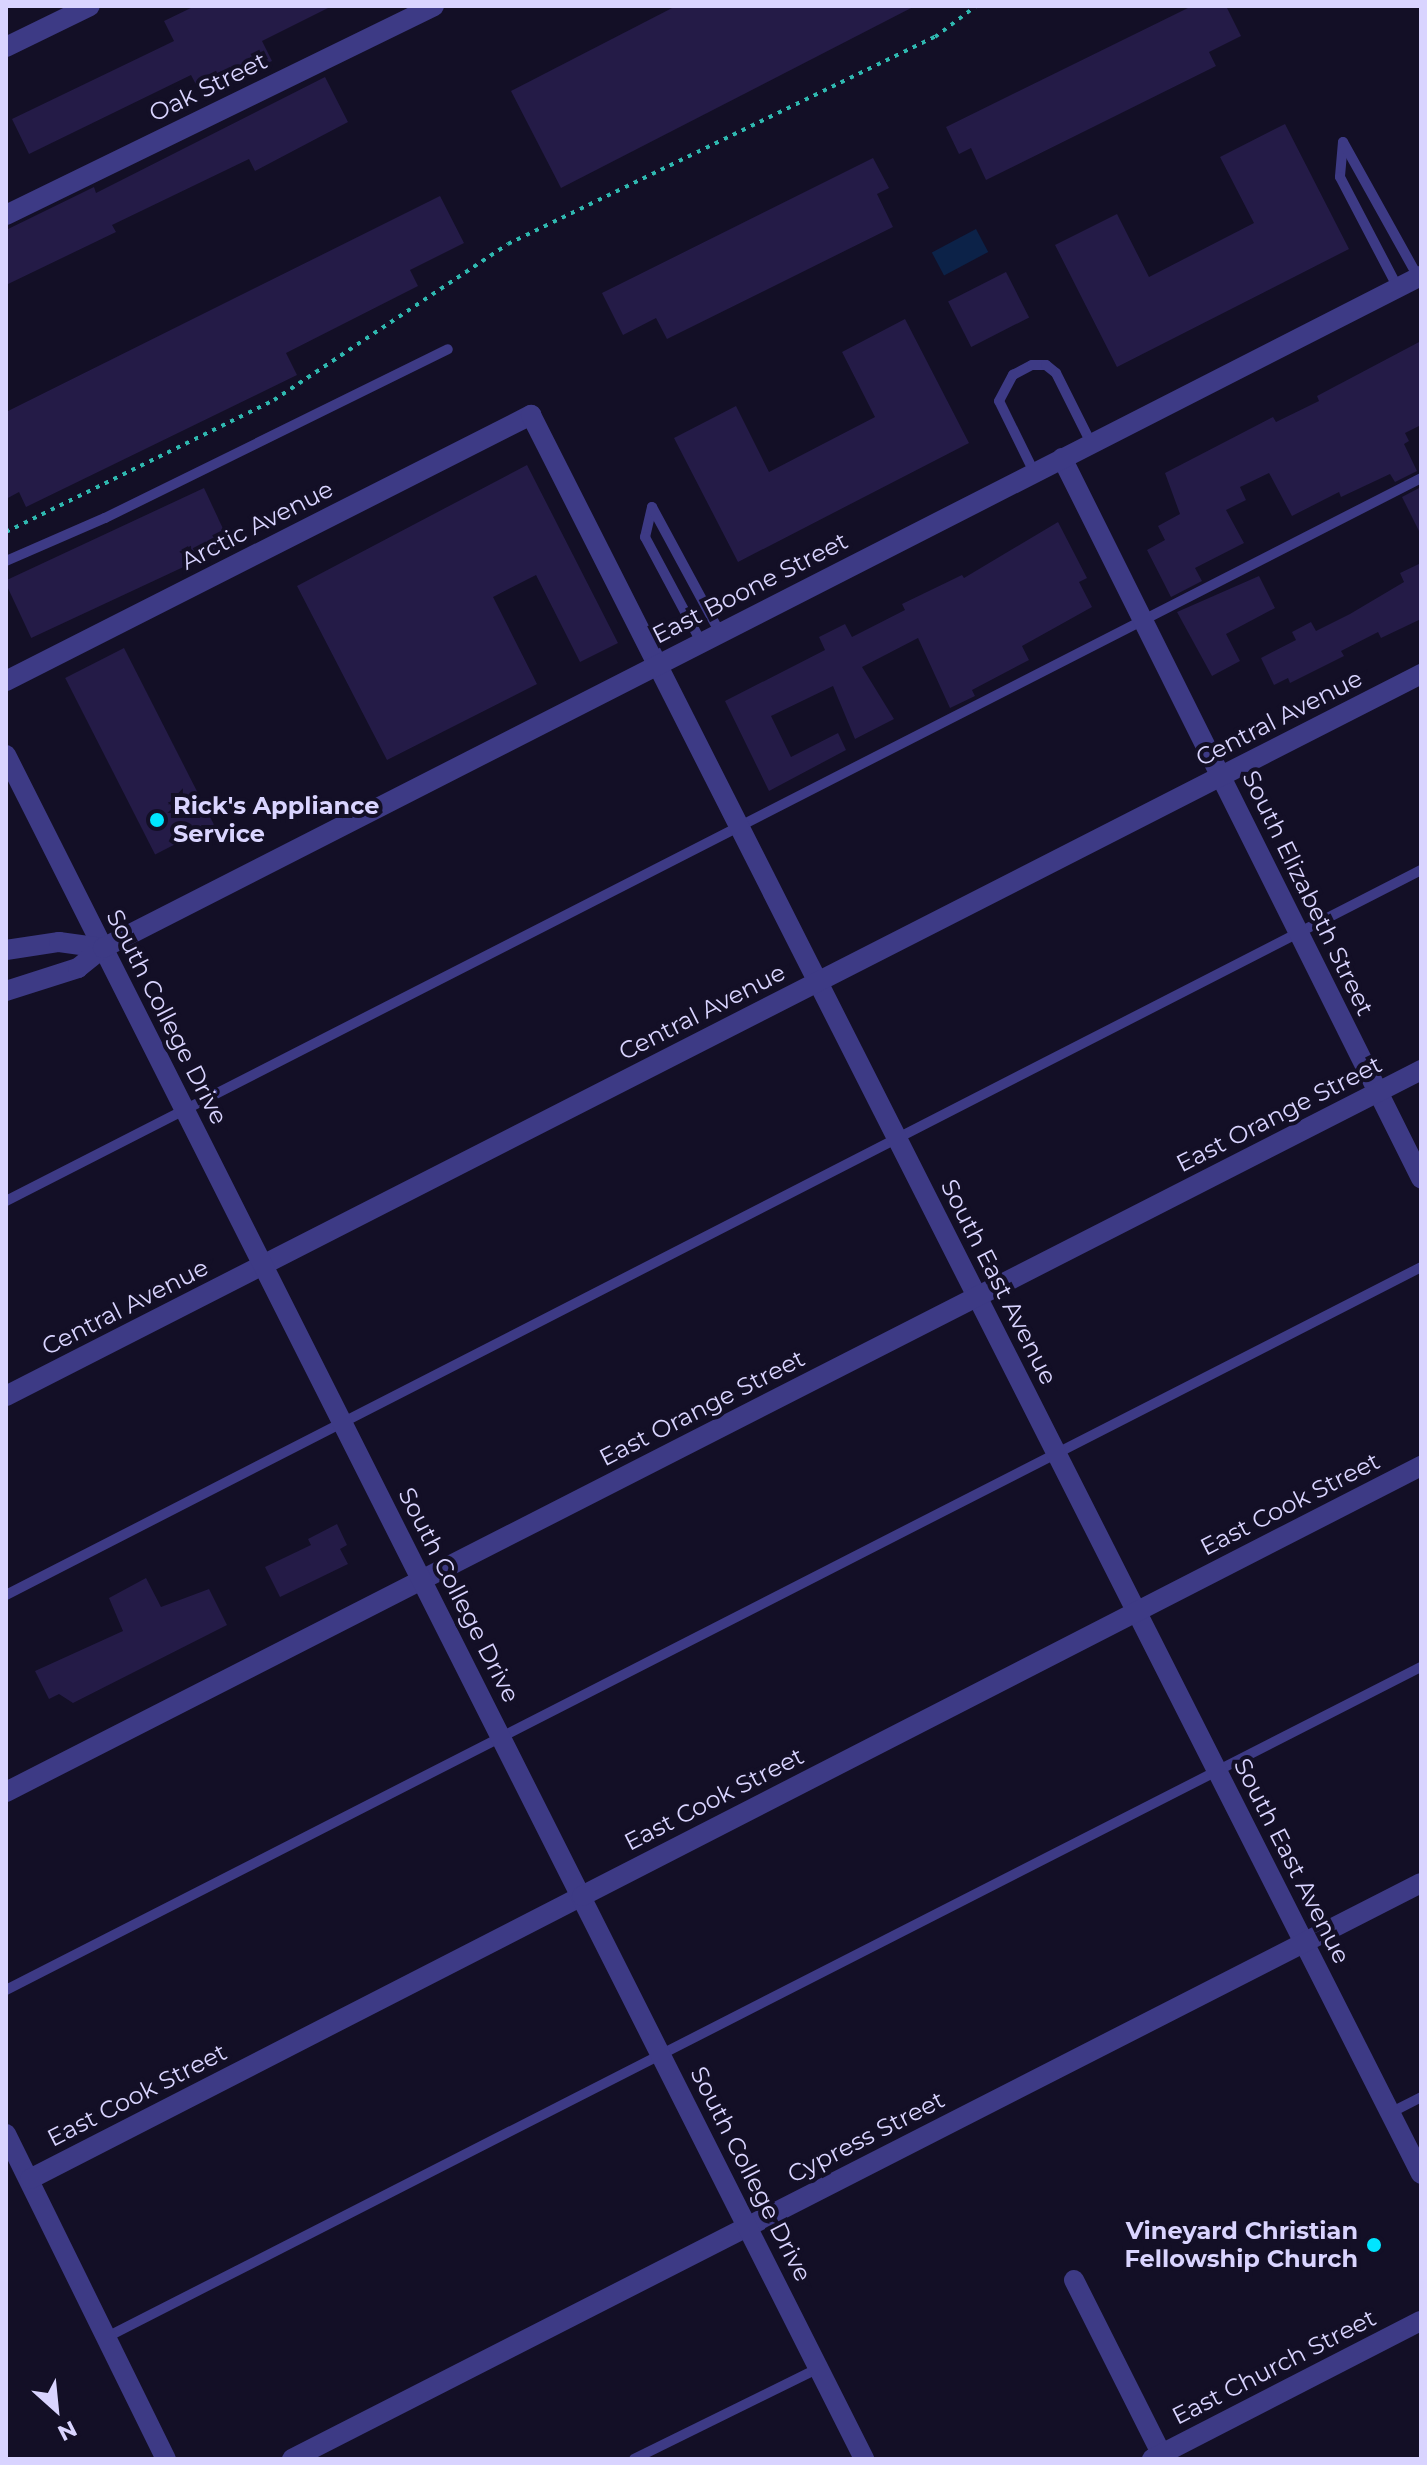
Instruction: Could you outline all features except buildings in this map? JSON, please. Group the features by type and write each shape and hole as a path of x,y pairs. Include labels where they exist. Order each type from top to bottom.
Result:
{"street":[{"path":"6,47 90,6"},
{"name":"Oak Street","path":"6,215 434,6"},
{"name":"East Boone Street","path":"6,991 55,979 103,948 1420,277"},
{"name":"South East Avenue","path":"531,415 1421,2174"},
{"name":"Arctic Avenue","path":"6,681 531,415"},
{"name":"South Elizabeth Street","path":"1062,458 1421,1178"},
{"name":"Central Avenue","path":"6,1396 1421,674"},
{"name":"South College Drive","path":"7,760 423,1579 864,2459"},
{"path":"6,950 59,942 103,948"},
{"name":"East Orange Street","path":"6,1792 1421,1070"},
{"name":"East Cook Street","path":"30,2179 1421,1466"},
{"name":"Cypress Street","path":"292,2459 1421,1883"},
{"path":"6,2134 166,2459"},
{"path":"1074,2280 1159,2457"},
{"name":"East Church Street","path":"1159,2457 1421,2321"}],"lane":[{"path":"1398,288 1340,177 1343,142 1420,277"},
{"path":"1355,207 1375,197"},
{"path":"6,561 105,518 448,349"},
{"path":"1034,472 999,401 1003,386 1023,370 1046,365 1056,373 1091,443"},
{"path":"6,1201 1421,478"},
{"path":"652,507 678,553 710,638 645,537 645,521 652,507"},
{"path":"659,563 678,553"},
{"path":"6,1595 1421,870"},
{"path":"6,1990 1421,1267"},
{"path":"107,2337 1421,1667"},
{"path":"1390,2113 1421,2097"},
{"path":"634,2459 819,2368"}],"path":[{"path":"6,532 274,400 508,244 935,37 976,6"}],"water":[{"path":"976,229 988,252 944,275 932,252"}],"place":[{"name":"Rick's Appliance Service","path":"157,820"},
{"name":"Vineyard Christian Fellowship Church","path":"1374,2245"}]}
